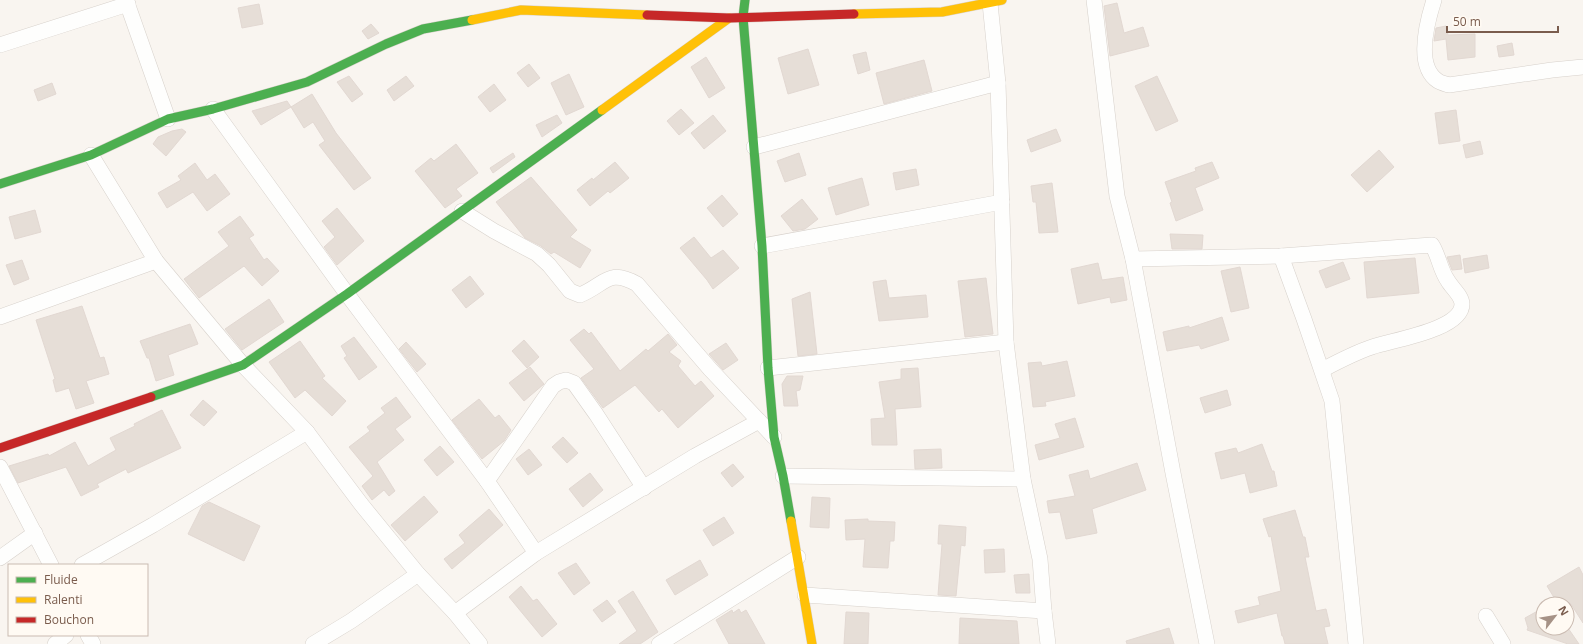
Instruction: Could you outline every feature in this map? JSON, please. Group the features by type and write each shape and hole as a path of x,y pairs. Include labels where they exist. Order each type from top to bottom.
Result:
{"street":[{"path":"745,0 743,17 762,246 768,368 774,437 783,476 805,595 812,644"},
{"path":"1094,0 1117,196 1133,258 1171,465 1207,644"},
{"path":"1434,0 1427,20 1425,39 1427,68 1438,81 1450,85 1583,67"},
{"path":"0,44 127,2 168,119"},
{"path":"0,184 91,155 168,119 213,109 307,82 386,44 423,29 521,5 729,18 996,2 1006,342 1023,479 1040,559 1048,644"},
{"path":"0,448 243,365 347,294 729,18"},
{"path":"754,147 998,83"},
{"path":"213,109 347,294 487,481 536,552"},
{"path":"91,155 156,261 243,365 306,432 361,504 418,574 455,613 480,644"},
{"path":"762,246 1002,202"},
{"path":"462,211 494,231 537,254 549,265 570,291 580,295 591,291 605,280 614,277 625,278 637,284 710,369 774,437"},
{"path":"1133,258 1281,256 1432,245 1437,253 1440,266 1447,280 1460,298 1462,304 1459,314 1450,322 1424,333 1353,353 1322,370"},
{"path":"1281,256 1332,401 1356,644"},
{"path":"0,317 156,261"},
{"path":"768,368 1006,342"},
{"path":"487,481 553,386 566,380 574,383 644,488"},
{"path":"455,613 536,552 695,456 759,421"},
{"path":"84,564 153,525 306,432"},
{"path":"0,467 51,564"},
{"path":"783,476 1023,479"},
{"path":"0,558 35,533"},
{"path":"659,644 798,557"},
{"path":"314,644 418,574"},
{"path":"805,595 1044,611"},
{"path":"1486,616 1503,644"},
{"path":"55,644 65,636"}],"building":[{"path":"1117,3 1124,33 1143,27 1149,46 1110,56 1104,6"},
{"path":"259,4 263,24 242,28 238,8"},
{"path":"371,24 379,33 368,39 362,31"},
{"path":"1446,26 1448,35 1475,34 1475,57 1448,60 1446,39 1434,41 1436,28"},
{"path":"1512,43 1514,55 1499,57 1497,46"},
{"path":"808,49 819,85 788,94 778,58"},
{"path":"866,52 870,70 858,74 853,55"},
{"path":"706,57 725,88 709,98 691,67"},
{"path":"924,60 932,91 884,104 876,73"},
{"path":"529,64 540,78 528,87 517,73"},
{"path":"569,74 584,107 566,115 551,83"},
{"path":"349,76 363,94 352,102 337,82"},
{"path":"406,76 414,86 394,101 387,90"},
{"path":"1157,76 1178,121 1156,131 1135,86"},
{"path":"52,83 56,94 38,101 34,90"},
{"path":"494,84 506,100 490,112 478,97"},
{"path":"312,94 336,133 371,178 354,190 319,145 325,141 313,122 304,128 291,107"},
{"path":"287,101 291,107 261,125 252,111"},
{"path":"681,109 694,123 679,135 667,121"},
{"path":"1456,110 1460,141 1439,144 1435,113"},
{"path":"557,115 562,123 542,137 536,125"},
{"path":"713,115 726,131 704,149 691,133"},
{"path":"182,129 186,132 166,156 153,144 158,137 172,131"},
{"path":"1056,129 1061,141 1031,152 1027,140"},
{"path":"1480,141 1483,154 1466,158 1463,145"},
{"path":"456,144 478,173 456,189 462,196 445,208 415,171 431,158 434,161"},
{"path":"1379,150 1394,167 1367,192 1351,175"},
{"path":"513,153 515,157 493,173 490,168"},
{"path":"799,153 806,175 785,182 777,161"},
{"path":"615,162 629,178 610,193 608,191 590,206 577,190 592,178 593,180"},
{"path":"1212,162 1219,178 1195,188 1203,210 1176,221 1170,203 1172,202 1165,182 1196,171 1195,168"},
{"path":"195,163 207,180 215,174 230,194 207,211 193,192 167,208 158,193 181,180 178,176"},
{"path":"916,169 919,185 896,190 893,173"},
{"path":"531,177 577,230 570,237 591,250 580,268 554,252 551,254 541,246 525,238 496,202"},
{"path":"862,178 869,205 836,215 828,188"},
{"path":"1052,183 1058,232 1039,233 1036,202 1033,202 1031,186"},
{"path":"722,195 738,214 723,227 707,208"},
{"path":"802,199 818,219 805,229 793,231 781,216"},
{"path":"337,208 364,241 337,265 324,247 335,237 322,221"},
{"path":"35,210 41,232 15,239 9,217"},
{"path":"240,216 254,235 249,238 264,260 267,258 279,271 262,286 244,266 199,298 184,279 229,246 218,232"},
{"path":"1170,234 1203,235 1202,249 1172,249"},
{"path":"694,237 711,258 723,250 739,268 713,289 680,248"},
{"path":"1460,255 1462,269 1452,270 1447,257"},
{"path":"1487,255 1489,268 1465,273 1463,259"},
{"path":"1415,258 1419,293 1367,298 1364,262"},
{"path":"22,260 29,279 14,285 6,265"},
{"path":"1343,262 1350,279 1326,288 1319,271"},
{"path":"1098,263 1102,280 1123,277 1127,300 1111,303 1110,297 1078,304 1071,269"},
{"path":"1240,267 1249,308 1231,312 1221,271"},
{"path":"470,276 484,294 466,308 452,290"},
{"path":"986,278 993,334 965,337 958,281"},
{"path":"886,280 889,298 926,295 928,317 879,321 873,282"},
{"path":"810,292 817,354 798,356 792,299"},
{"path":"269,299 284,322 242,350 225,329"},
{"path":"82,306 100,358 104,357 109,374 86,381 94,403 76,409 69,388 56,392 53,380 55,379 36,320"},
{"path":"1222,317 1229,340 1201,349 1199,345 1167,351 1163,332 1189,326 1189,328"},
{"path":"190,324 198,344 168,355 174,375 156,381 149,358 147,358 140,341"},
{"path":"584,329 589,334 591,332 620,371 646,349 648,351 668,334 677,345 669,352 681,361 678,366 695,386 701,381 714,396 678,428 662,409 659,412 635,385 603,408 581,378 594,369 570,340"},
{"path":"354,337 377,367 359,380 344,358 347,356 341,346"},
{"path":"524,340 539,357 527,368 512,351"},
{"path":"300,341 325,376 322,378 346,401 332,416 305,390 295,398 269,362"},
{"path":"406,342 426,364 417,372 399,349"},
{"path":"726,343 738,360 723,370 709,354"},
{"path":"1067,361 1075,396 1045,402 1046,406 1033,407 1028,363 1041,362 1042,366"},
{"path":"530,367 544,384 524,401 509,383"},
{"path":"918,368 921,407 895,409 897,445 872,445 871,419 885,418 879,382 901,379 901,369"},
{"path":"787,376 803,376 800,390 796,391 798,406 784,406 782,384"},
{"path":"1227,390 1231,405 1205,413 1200,398"},
{"path":"396,397 411,417 395,429 404,440 377,462 395,491 389,496 384,490 372,500 362,486 373,476 349,447 370,431 367,427 385,413 381,408"},
{"path":"479,399 495,418 499,415 511,430 504,441 482,459 452,420"},
{"path":"203,400 217,412 204,426 190,415"},
{"path":"162,410 181,448 128,473 126,469 97,484 99,487 81,496 66,467 18,483 9,466 48,454 49,456 75,442 88,466 116,450 110,438 135,426 134,424"},
{"path":"1075,418 1084,447 1039,460 1035,445 1060,438 1055,424"},
{"path":"563,437 578,453 567,463 552,447"},
{"path":"1262,444 1272,471 1274,471 1277,486 1250,493 1245,473 1221,479 1215,453 1236,448 1238,453"},
{"path":"440,446 454,462 437,476 424,460"},
{"path":"529,449 542,465 528,475 516,459"},
{"path":"941,449 942,468 915,469 914,450"},
{"path":"1137,463 1146,490 1092,509 1097,533 1066,539 1060,512 1049,513 1047,501 1075,496 1069,475 1088,470 1090,479"},
{"path":"733,464 744,477 732,487 721,473"},
{"path":"590,473 603,490 583,507 569,489"},
{"path":"424,496 438,512 405,541 391,525"},
{"path":"812,497 830,498 829,528 810,527"},
{"path":"209,502 260,526 244,561 188,534 202,506"},
{"path":"489,509 503,525 452,569 444,559 465,543 459,535"},
{"path":"1295,510 1303,537 1305,537 1309,557 1305,557 1316,611 1326,609 1330,626 1324,627 1328,644 1285,644 1277,613 1238,623 1235,611 1260,605 1258,597 1281,591 1271,536 1269,537 1263,519"},
{"path":"724,517 734,533 713,546 703,530"},
{"path":"868,519 868,521 895,522 894,541 890,541 888,568 863,567 865,539 846,540 845,520"},
{"path":"939,525 966,527 965,546 961,545 956,596 938,595 942,544 938,544"},
{"path":"1004,549 1005,572 985,573 984,550"},
{"path":"700,560 708,575 675,595 666,580"},
{"path":"576,563 590,583 574,595 558,573"},
{"path":"1579,567 1583,575 1583,623 1575,610 1575,596 1553,596 1547,586"},
{"path":"1029,574 1030,593 1016,593 1014,575"},
{"path":"521,586 533,601 537,599 557,624 542,637 509,597"},
{"path":"633,591 658,632 640,644 619,644 637,631 618,601"},
{"path":"607,600 616,612 602,622 593,610"},
{"path":"739,609 741,613 746,610 765,644 729,644 716,620 732,610 733,613"},
{"path":"846,612 869,613 868,644 844,644"},
{"path":"1535,612 1535,633 1527,630 1528,628 1525,618"},
{"path":"960,618 1017,621 1019,644 959,644"},
{"path":"1169,628 1174,644 1127,644 1126,641"},
{"path":"1545,636 1574,636 1579,644 1568,644"}],"traffic: fast":[{"path":"745,0 743,17 762,246 768,368 774,437 791,521"},
{"path":"0,184 91,155 168,119 213,109 307,82 386,44 423,29 472,20"},
{"path":"151,397 243,365 347,294 602,110"}],"traffic: slow":[{"path":"854,14 942,12 1002,0"},
{"path":"472,20 521,10 647,15"},
{"path":"602,110 729,18"},
{"path":"791,521 812,644"}],"traffic: jam":[{"path":"647,15 729,18 854,14"},
{"path":"0,448 151,397"}]}
